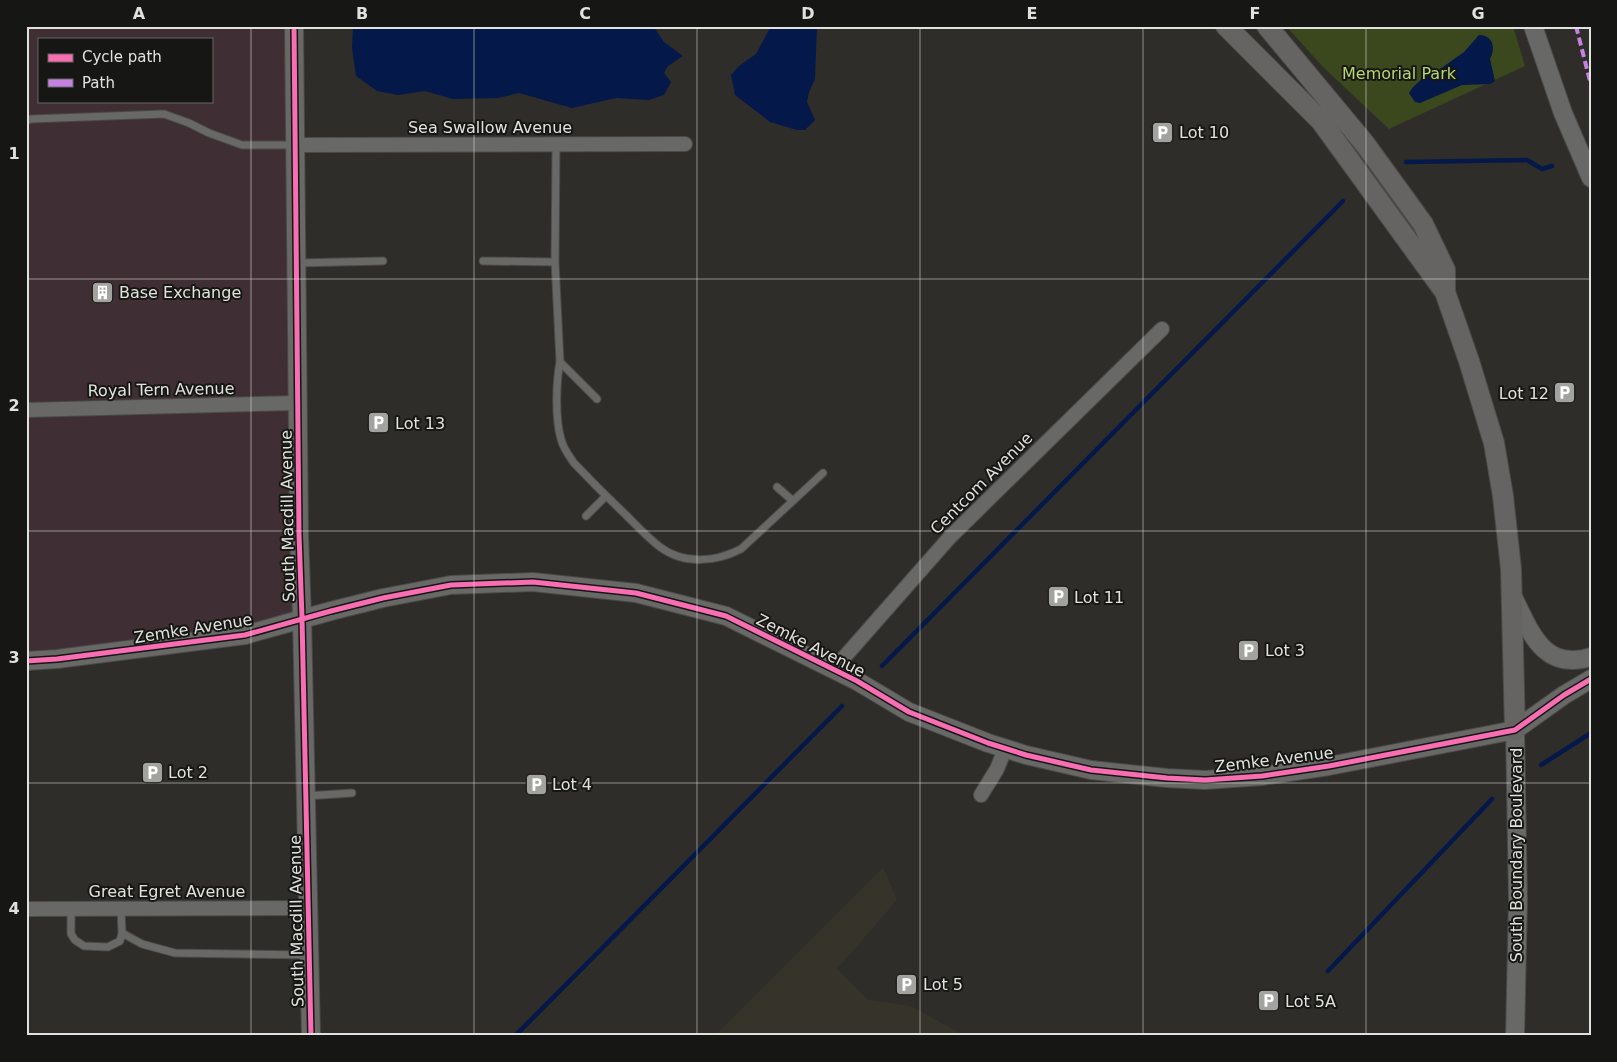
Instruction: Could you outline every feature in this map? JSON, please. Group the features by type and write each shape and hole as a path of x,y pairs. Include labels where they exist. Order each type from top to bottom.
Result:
{"main road":[{"name":"South Boundary Boulevard","path":"1226,26 1321,121 1445,292 1469,361 1494,443 1504,496 1511,569 1515,730"},
{"name":"South Boundary Boulevard","path":"1267,26 1365,144 1423,224 1445,270 1445,292"}],"street":[{"name":"South Macdill Avenue","path":"294,26 299,534 311,1036"},
{"path":"1533,26 1563,113 1591,178"},
{"path":"1539,26 1543,59"},
{"name":"Sea Swallow Avenue","path":"296,146 685,144"},
{"name":"Centcom Avenue","path":"833,670 950,537 1162,329"},
{"name":"Royal Tern Avenue","path":"26,410 298,404"},
{"name":"Zemke Avenue","path":"26,661 57,659 245,635 302,618 383,598 451,585 534,582 636,593 726,616 857,681 909,712 1026,756 1091,770 1206,780 1262,776 1329,766 1515,730 1591,678"},
{"path":"1512,595 1534,638 1545,651 1566,660 1580,660 1591,657"},
{"name":"South Boundary Boulevard","path":"1515,730 1518,900 1515,1036"},
{"path":"981,795 997,769 1005,749"},
{"name":"Great Egret Avenue","path":"26,909 308,908"}],"lane":[{"path":"26,121 31,119 164,114 209,133 242,144 296,146"},
{"path":"556,144 556,262 560,362 557,378 558,426 566,452 574,463 660,547 682,558 701,560 729,555 741,549 823,473"},
{"path":"296,263 383,261"},
{"path":"484,261 556,262"},
{"path":"560,362 597,399"},
{"path":"777,487 793,501"},
{"path":"586,516 606,496"},
{"path":"306,796 352,793"},
{"path":"71,909 71,934 75,940 84,946 108,947 120,941 122,909"},
{"path":"122,933 142,944 175,953 309,955"}],"shaded area":[{"path":"26,26 294,26 302,618 26,661"},
{"path":"883,868 897,900 837,969 868,1000 911,1006 965,1036 715,1036"}],"green space":[{"name":"Memorial Park","path":"1286,26 1513,26 1525,66 1389,129 1323,67"}],"water":[{"path":"353,26 653,26 664,42 683,56 668,66 664,73 671,82 664,95 649,100 616,98 572,108 519,93 498,98 453,99 425,91 398,95 377,91 356,76 352,48"},
{"path":"771,26 817,26 815,79 807,102 815,120 805,130 797,130 770,122 735,95 731,75 739,66 756,54"},
{"path":"1479,35 1487,37 1492,43 1493,51 1490,59 1495,81 1490,84 1462,85 1420,103 1415,102 1409,93 1413,87 1423,78 1436,72 1464,52"}],"waterway":[{"path":"1406,162 1527,160 1542,169 1552,166"},
{"path":"882,666 1343,201"},
{"path":"515,1036 842,706"},
{"path":"1541,765 1591,733"},
{"path":"1328,971 1492,799"}],"marked path":[{"path":"1576,26 1591,85"}],"cycle path":[{"path":"294,26 299,534 311,1036"},
{"path":"26,661 57,659 245,635 383,598 451,585 533,582 636,593 726,616 857,681 909,712 988,743 1026,755 1091,770 1205,780 1262,776 1329,766 1515,730 1564,695 1591,679"}],"place":[{"name":"Lot 10","path":"1163,132"},
{"name":"Base Exchange","path":"103,292"},
{"name":"Lot 12","path":"1565,393"},
{"name":"Lot 13","path":"379,423"},
{"name":"Lot 11","path":"1058,597"},
{"name":"Lot 3","path":"1249,650"},
{"name":"Lot 2","path":"152,772"},
{"name":"Lot 4","path":"536,784"},
{"name":"Lot 5","path":"907,984"},
{"name":"Lot 5A","path":"1269,1001"}]}
